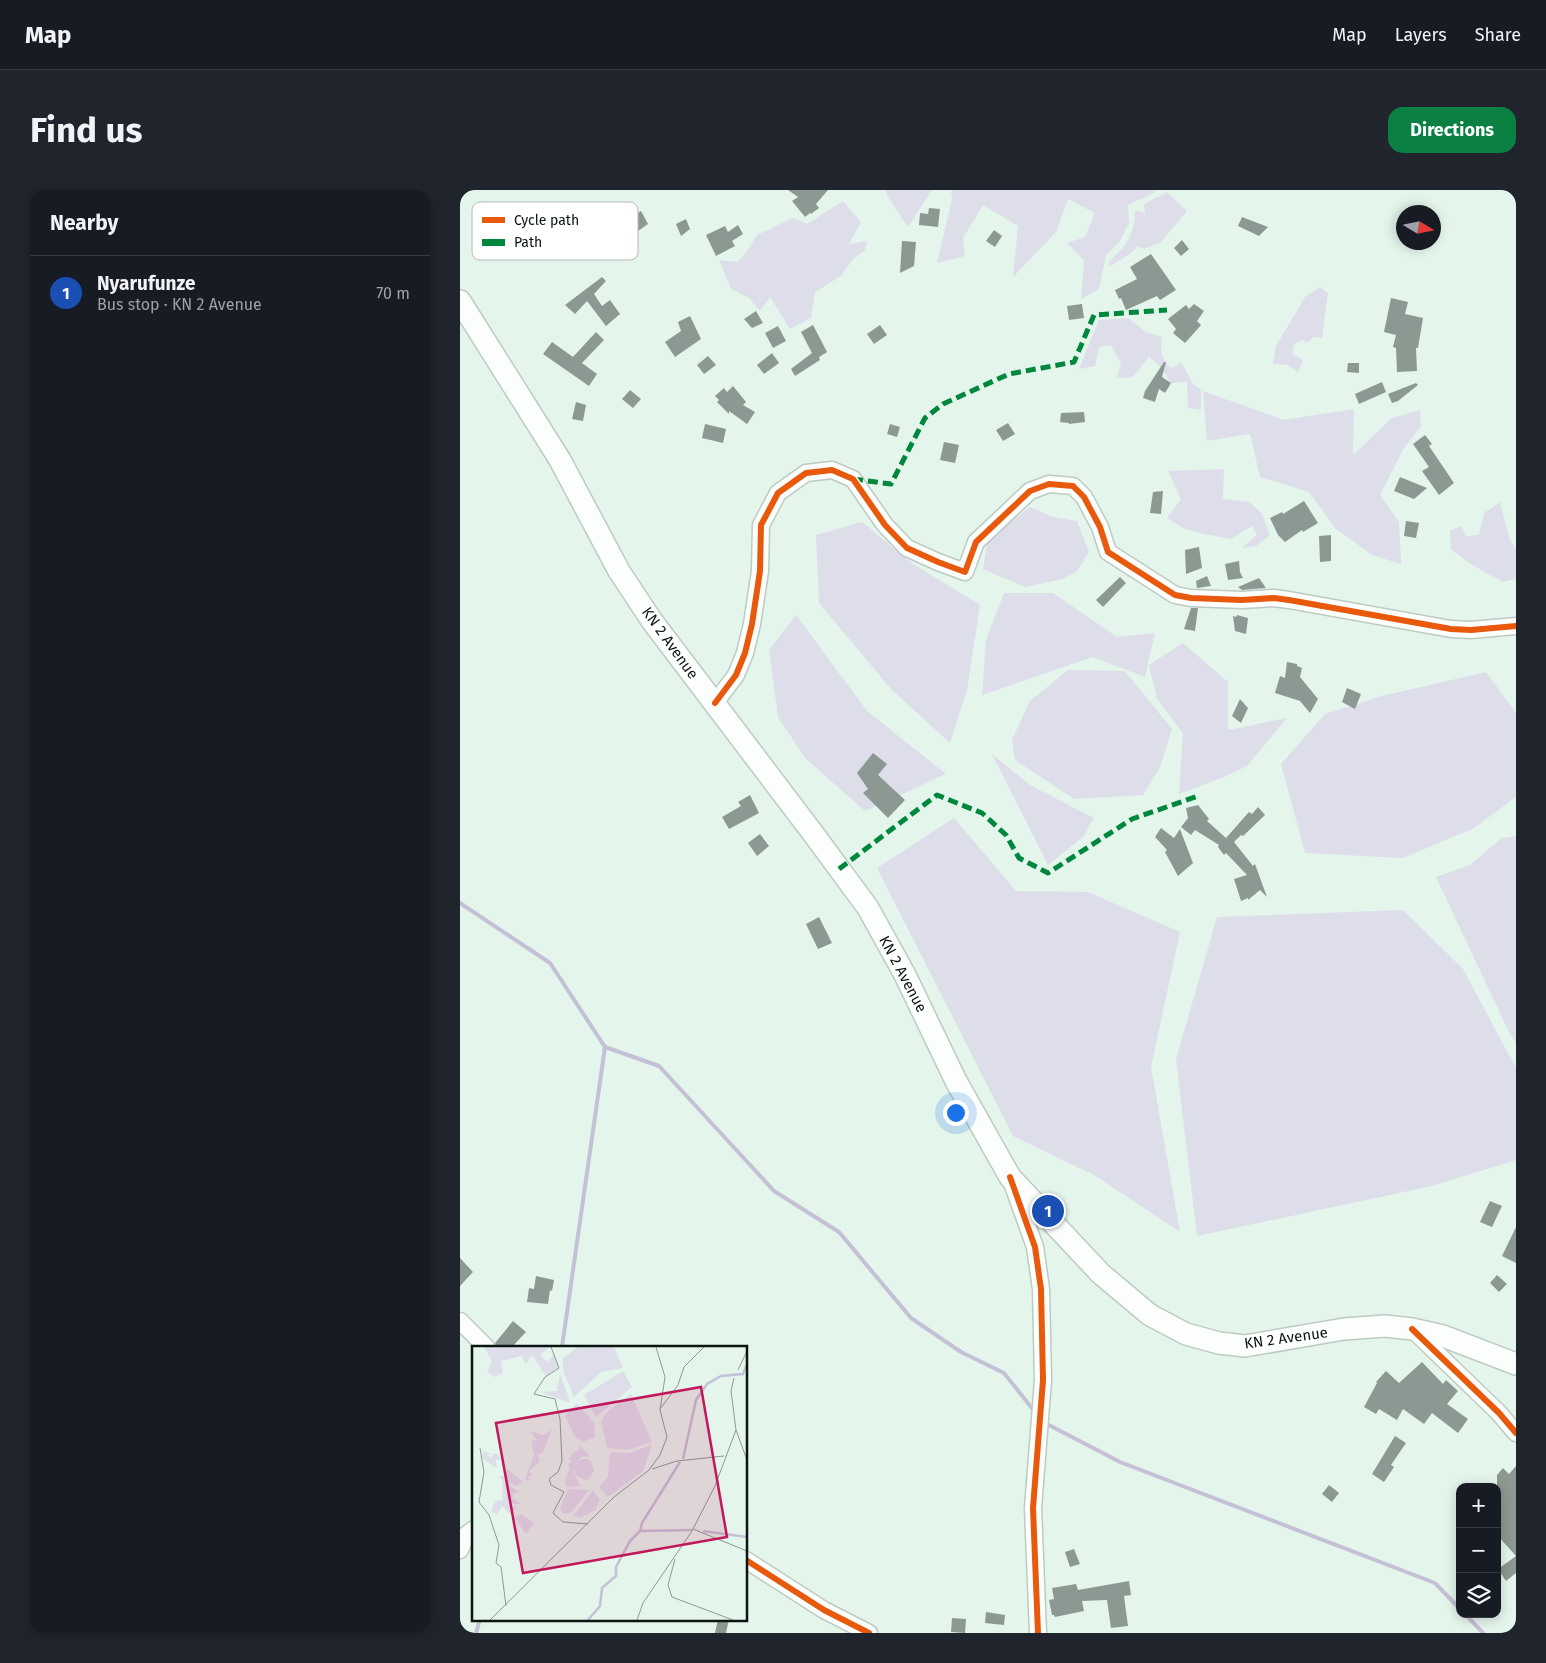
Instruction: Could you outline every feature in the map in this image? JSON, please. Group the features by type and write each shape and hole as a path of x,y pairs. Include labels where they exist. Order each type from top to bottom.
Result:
{"main road":[{"name":"KN 2 Avenue","path":"460,301 560,460 619,571 652,621 868,908 905,975 956,1081 1010,1177 1101,1274 1150,1315 1186,1334 1219,1343 1245,1346 1344,1330 1385,1326 1412,1329 1443,1336 1516,1364"}],"street":[{"path":"714,703 736,675 745,654 752,624 760,571 761,525 778,493 806,473 832,470 853,480 885,525 907,548 965,572 976,542 1030,491 1048,484 1073,486 1084,497 1100,528 1108,552 1175,595 1191,598 1282,599 1451,629 1471,630 1516,626"},
{"path":"1010,1177 1035,1247 1041,1289 1043,1380 1033,1508 1038,1633"},
{"path":"460,1321 485,1346"},
{"path":"1412,1329 1499,1413 1516,1433"},
{"path":"460,1550 467,1534 472,1530"},
{"path":"748,1561 824,1610 869,1633"}],"shaded area":[{"path":"885,190 932,190 908,227"},
{"path":"951,190 1154,190 1156,192 1128,205 1129,223 1120,241 1106,255 1099,289 1081,299 1084,260 1067,243 1085,237 1095,213 1068,199 1056,232 1013,277 1018,226 983,205 963,238 965,256 937,263 952,199"},
{"path":"1167,192 1187,211 1161,242 1144,249 1138,246 1130,254 1108,267 1111,260 1125,245 1132,232 1135,210 1145,213 1144,204"},
{"path":"843,201 861,222 849,244 867,241 865,250 853,259 841,276 815,292 811,318 790,329 770,297 760,311 749,298 731,289 719,260 738,262 757,235 793,218 807,224"},
{"path":"1320,287 1328,293 1322,338 1315,337 1307,343 1303,340 1294,344 1292,354 1303,360 1298,372 1287,365 1273,364 1276,346 1305,297"},
{"path":"1128,318 1146,332 1162,337 1161,351 1163,358 1172,368 1181,362 1193,384 1201,390 1201,410 1188,408 1187,382 1171,383 1160,366 1149,357 1133,377 1116,378 1121,364 1111,345 1099,347 1095,366 1079,369 1099,320"},
{"path":"1203,391 1284,420 1354,409 1353,455 1392,418 1420,410 1421,426 1404,448 1380,495 1399,522 1401,564 1372,555 1335,528 1309,492 1260,477 1250,434 1207,441"},
{"path":"1224,469 1223,499 1250,502 1262,514 1270,535 1256,546 1242,548 1257,535 1252,526 1231,539 1185,529 1167,518 1181,499 1168,471"},
{"path":"1500,502 1510,540 1516,549 1516,579 1503,582 1472,565 1451,549 1450,531 1461,526 1467,537 1479,534 1484,513"},
{"path":"1030,507 1053,517 1077,521 1089,552 1077,571 1063,579 1025,587 983,569 988,540"},
{"path":"862,522 913,564 980,605 967,690 950,743 891,689 819,603 816,535"},
{"path":"1004,593 1053,593 1117,637 1155,633 1145,677 1093,657 982,695 986,640"},
{"path":"796,615 867,711 946,774 865,811 805,758 778,717 769,650"},
{"path":"1183,643 1228,682 1228,730 1287,718 1247,766 1179,794 1183,733 1157,699 1149,665"},
{"path":"1068,670 1125,671 1172,729 1160,767 1143,795 1074,799 1015,760 1012,740 1030,701"},
{"path":"1486,672 1516,713 1516,797 1474,828 1403,858 1305,853 1281,764 1325,714 1382,696"},
{"path":"992,754 1030,785 1094,818 1084,836 1048,865"},
{"path":"954,818 1016,891 1088,892 1180,932 1151,1067 1180,1232 1094,1175 1013,1136 877,868"},
{"path":"1516,836 1516,1044 1436,877 1470,865 1502,838"},
{"path":"1403,910 1463,969 1516,1068 1516,1160 1432,1186 1197,1236 1176,1059 1217,917"}],"building":[{"path":"788,190 828,190 816,204 819,208 805,217 792,201 798,197"},
{"path":"929,208 940,209 938,227 919,225 920,213 928,214"},
{"path":"641,211 648,224 638,231 638,213"},
{"path":"1242,217 1268,227 1259,236 1238,226"},
{"path":"686,219 690,229 681,236 676,224"},
{"path":"738,225 743,234 732,241 735,246 716,256 706,235 725,226 728,232"},
{"path":"994,230 1002,236 995,247 986,241"},
{"path":"1182,240 1189,249 1181,256 1174,248"},
{"path":"902,241 916,242 914,266 900,273"},
{"path":"1151,254 1176,290 1160,300 1157,296 1126,310 1115,290 1137,279 1130,267"},
{"path":"602,277 606,281 594,294 602,306 610,300 620,314 606,326 587,301 575,314 565,305"},
{"path":"1391,298 1408,302 1405,314 1423,318 1418,348 1416,348 1417,371 1397,372 1396,348 1393,347 1396,335 1384,332"},
{"path":"1082,304 1084,318 1069,320 1067,306"},
{"path":"1194,304 1204,311 1197,321 1201,325 1185,343 1173,333 1176,329 1168,319 1186,305 1189,309"},
{"path":"756,311 763,323 752,328 744,319"},
{"path":"690,316 701,339 675,357 665,342 681,331 678,322"},
{"path":"813,325 827,352 819,357 820,360 795,376 791,369 812,353 801,332"},
{"path":"880,325 887,335 874,344 867,334"},
{"path":"778,326 786,341 773,348 765,333"},
{"path":"596,332 604,340 582,363 597,374 589,386 543,354 552,342 573,357"},
{"path":"772,353 779,363 764,374 757,365"},
{"path":"708,356 716,365 704,374 697,365"},
{"path":"1164,362 1166,362 1162,377 1171,383 1165,393 1159,389 1155,402 1143,398 1145,391"},
{"path":"1348,363 1359,363 1359,373 1347,372"},
{"path":"1382,382 1386,392 1359,404 1355,394"},
{"path":"1416,383 1418,385 1398,401 1392,403 1388,394"},
{"path":"733,386 746,402 743,405 755,412 747,424 729,411 729,414 717,402 719,400 715,396 724,388 727,392"},
{"path":"630,390 641,399 633,408 622,399"},
{"path":"576,402 586,405 583,421 572,419"},
{"path":"1084,412 1085,422 1069,424 1060,422 1061,413"},
{"path":"1008,423 1015,434 1003,441 996,430"},
{"path":"705,424 726,429 723,443 702,438"},
{"path":"890,424 900,427 897,437 887,434"},
{"path":"1425,435 1432,444 1429,446 1454,483 1439,495 1422,471 1429,467 1413,444"},
{"path":"944,442 959,445 955,463 940,460"},
{"path":"1400,477 1427,488 1414,499 1394,491"},
{"path":"1163,491 1161,514 1150,513 1153,492"},
{"path":"1304,501 1318,523 1303,532 1302,530 1285,542 1278,535 1270,518 1282,512 1283,514"},
{"path":"1406,521 1419,523 1416,538 1404,536"},
{"path":"1331,535 1331,561 1320,562 1319,536"},
{"path":"1199,547 1202,568 1186,574 1185,550"},
{"path":"1239,561 1240,572 1243,578 1228,580 1225,564"},
{"path":"1207,576 1211,586 1197,588 1196,581"},
{"path":"1120,577 1126,583 1103,607 1096,600"},
{"path":"1259,578 1266,588 1242,590 1238,587"},
{"path":"1191,608 1198,608 1195,631 1184,629"},
{"path":"1237,615 1248,618 1246,634 1235,631 1233,616 1236,617"},
{"path":"1287,662 1297,664 1297,666 1302,668 1300,677 1318,699 1310,713 1300,701 1275,693 1280,676 1285,678"},
{"path":"1347,688 1361,694 1355,709 1342,702"},
{"path":"1240,699 1248,708 1241,723 1232,716"},
{"path":"873,753 887,764 878,775 905,800 888,818 863,793 868,789 857,773"},
{"path":"750,795 759,813 729,829 722,817 741,806 738,802"},
{"path":"1198,805 1209,819 1207,821 1226,838 1249,812 1252,814 1258,807 1265,815 1234,842 1253,866 1255,864 1267,897 1260,890 1248,900 1248,898 1241,901 1234,879 1247,875 1226,853 1224,855 1218,847 1219,845 1195,830 1191,835 1181,827 1188,818 1186,808"},
{"path":"1161,828 1174,838 1180,829 1193,863 1178,876 1165,852 1167,850 1155,837"},
{"path":"760,834 769,846 757,856 748,843"},
{"path":"819,917 832,943 818,949 806,924"},
{"path":"1490,1201 1502,1206 1492,1227 1480,1222"},
{"path":"1516,1227 1516,1263 1502,1256"},
{"path":"460,1258 473,1272 460,1286"},
{"path":"1497,1275 1507,1284 1499,1292 1490,1283"},
{"path":"536,1276 554,1280 548,1304 527,1302 529,1288 534,1289"},
{"path":"513,1321 526,1332 513,1346 496,1346 495,1343"},
{"path":"1422,1362 1443,1384 1446,1380 1458,1391 1447,1404 1468,1419 1458,1433 1432,1413 1424,1424 1403,1409 1397,1420 1379,1409 1376,1414 1364,1407 1376,1382 1386,1371 1399,1383"},
{"path":"1395,1436 1406,1443 1391,1465 1394,1467 1384,1482 1372,1474"},
{"path":"1516,1466 1516,1556 1501,1539 1501,1483 1497,1483 1497,1475 1503,1468 1509,1474"},
{"path":"1329,1485 1339,1493 1332,1502 1322,1494"},
{"path":"1074,1549 1080,1564 1070,1567 1065,1552"},
{"path":"1516,1556 1516,1573 1506,1581 1501,1574 1501,1567"},
{"path":"1129,1581 1131,1595 1124,1596 1128,1626 1111,1628 1107,1600 1082,1601 1084,1611 1055,1617 1052,1615 1049,1600 1054,1599 1052,1588 1076,1584 1078,1590"},
{"path":"986,1612 1005,1615 1004,1625 985,1623"},
{"path":"952,1618 966,1619 965,1633 951,1632"},
{"path":"718,1620 729,1620 726,1633 715,1633"}],"waterway":[{"path":"460,903 550,963 605,1047 562,1346"},
{"path":"605,1047 659,1066 774,1191 839,1232 911,1318 961,1352 1004,1373 1035,1412"},
{"path":"1045,1423 1120,1462 1435,1583 1456,1605"},
{"path":"1469,1618 1483,1633"},
{"path":"476,1633 480,1620"}],"marked path":[{"path":"853,479 891,484 925,418 943,404 1009,374 1074,362 1094,315 1167,310"},
{"path":"839,869 937,795 982,813 1006,835 1019,858 1048,873 1132,819 1198,796"}],"cycle path":[{"path":"715,703 736,675 745,653 752,624 760,571 761,525 778,493 806,473 832,470 853,479 885,525 907,548 965,572 976,542 1030,491 1049,484 1073,486 1084,497 1100,527 1108,552 1175,595 1191,598 1242,600 1274,598 1451,629 1471,630 1516,626"},
{"path":"1010,1177 1035,1247 1041,1289 1043,1380 1033,1508 1038,1633"},
{"path":"1412,1329 1499,1413 1516,1433"},
{"path":"748,1561 824,1610 869,1633"}],"place":[{"name":"Nyarufunze","path":"1048,1211"}]}
